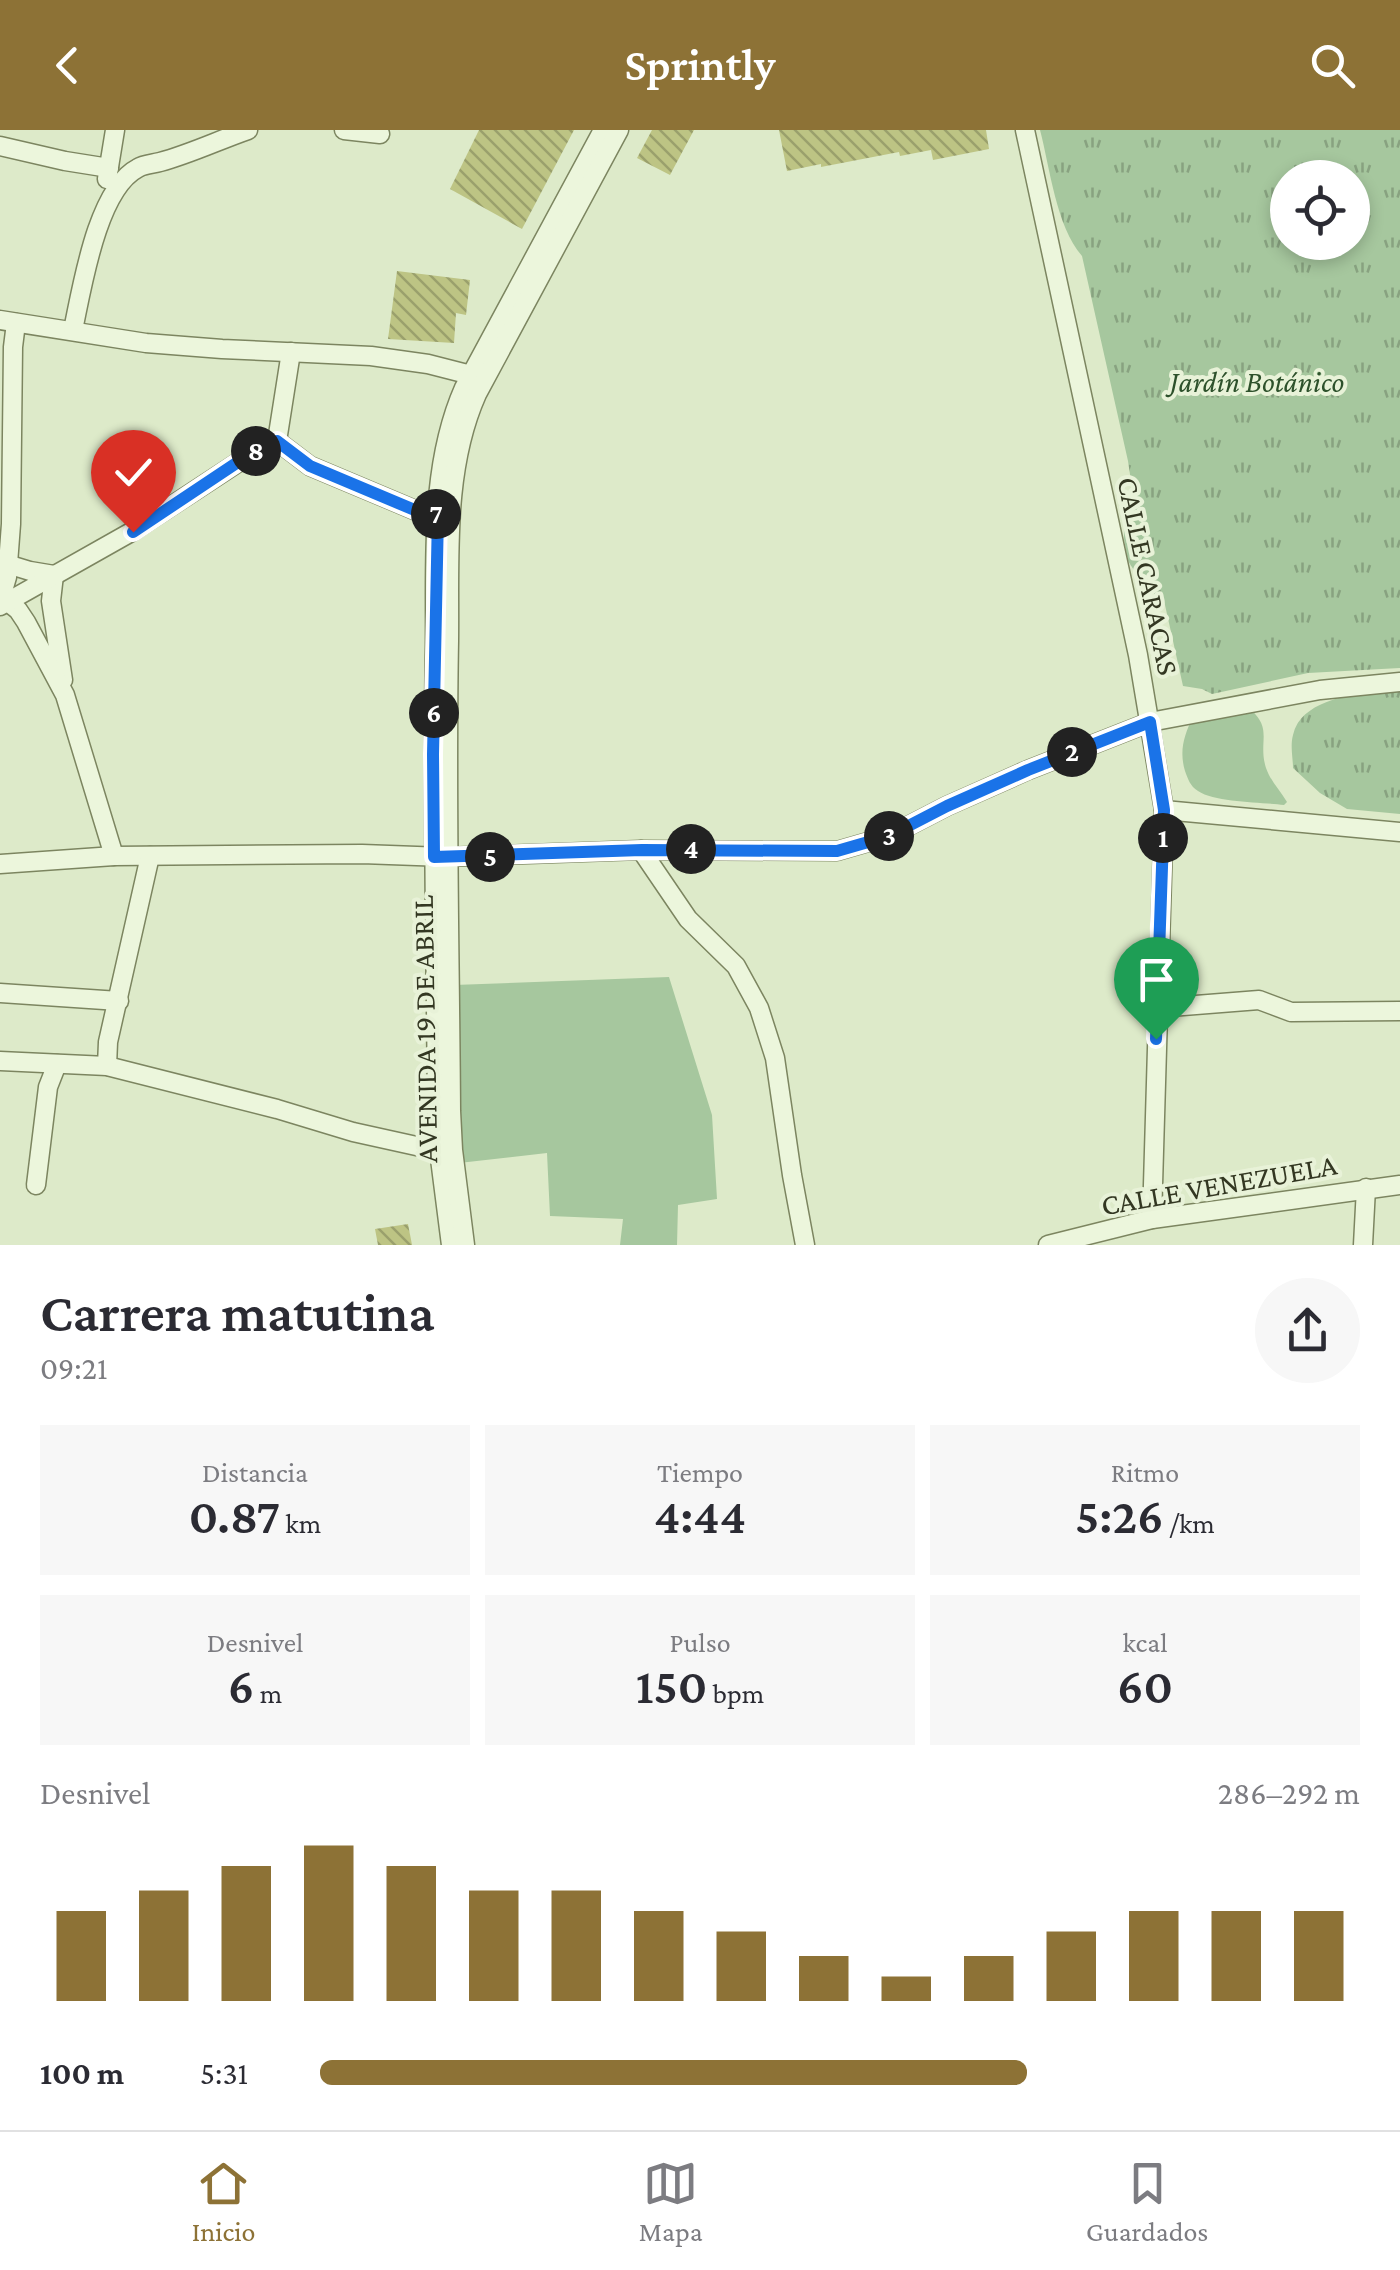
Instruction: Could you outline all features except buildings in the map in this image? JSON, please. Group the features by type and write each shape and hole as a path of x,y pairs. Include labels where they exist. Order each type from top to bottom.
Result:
{"street":[{"path":"73,330 102,215 115,130"},
{"path":"102,215 122,181 138,167 248,130"},
{"path":"344,130 380,134"},
{"name":"AVENIDA 19 DE ABRIL","path":"465,1245 451,1111 433,754 438,514 449,432 457,405 603,130"},
{"name":"AVENIDA 19 DE ABRIL","path":"450,1245 439,1151 441,857 453,491 470,410 620,130"},
{"name":"CALLE CARACAS","path":"1024,130 1138,656 1164,810 1152,1220"},
{"path":"0,146 65,161 161,162"},
{"path":"3,603 11,524 13,347 8,322 146,343 372,356 428,364 471,376"},
{"path":"277,441 291,352"},
{"path":"3,603 133,532 250,454 277,441"},
{"path":"277,441 310,466 404,506 438,514"},
{"path":"8,564 54,575"},
{"path":"54,575 51,600 65,695 114,856"},
{"path":"3,603 18,610 65,695"},
{"path":"0,864 114,856 441,857 642,850 837,851 889,836 1028,770 1150,722 1320,690 1400,682"},
{"path":"1164,810 1400,832"},
{"path":"642,850 688,918 736,966 759,1008 776,1058 805,1245"},
{"path":"107,1066 108,1042 150,856"},
{"path":"0,993 119,1001"},
{"path":"1158,1008 1259,1000 1291,1012 1400,1011"},
{"path":"0,1061 107,1066 439,1151"},
{"path":"36,1185 48,1087 57,1064"},
{"name":"CALLE VENEZUELA","path":"1048,1245 1152,1220 1400,1185"},
{"path":"1364,1245 1366,1188"}],"green space":[{"name":"Jardín Botánico","path":"1040,130 1400,130 1400,668 1308,673 1212,694 1183,686 1165,605 1128,561 1124,516 1135,508 1128,461 1082,256 1066,229"},
{"path":"1375,689 1400,689 1400,814 1347,809 1320,793 1293,768 1293,735 1305,715 1326,702"},
{"path":"1244,704 1263,727 1266,768 1287,802 1284,805 1206,795 1193,787 1187,777 1183,750 1193,717"},
{"path":"669,977 712,1115 717,1199 678,1205 677,1245 620,1245 623,1219 550,1216 547,1153 459,1163 454,985"}],"route":[{"path":"133,532 250,454 277,441 310,466 417,511 438,514 434,857 690,849 837,851 889,836 1028,770 1150,722 1164,810 1156,1039"}]}
